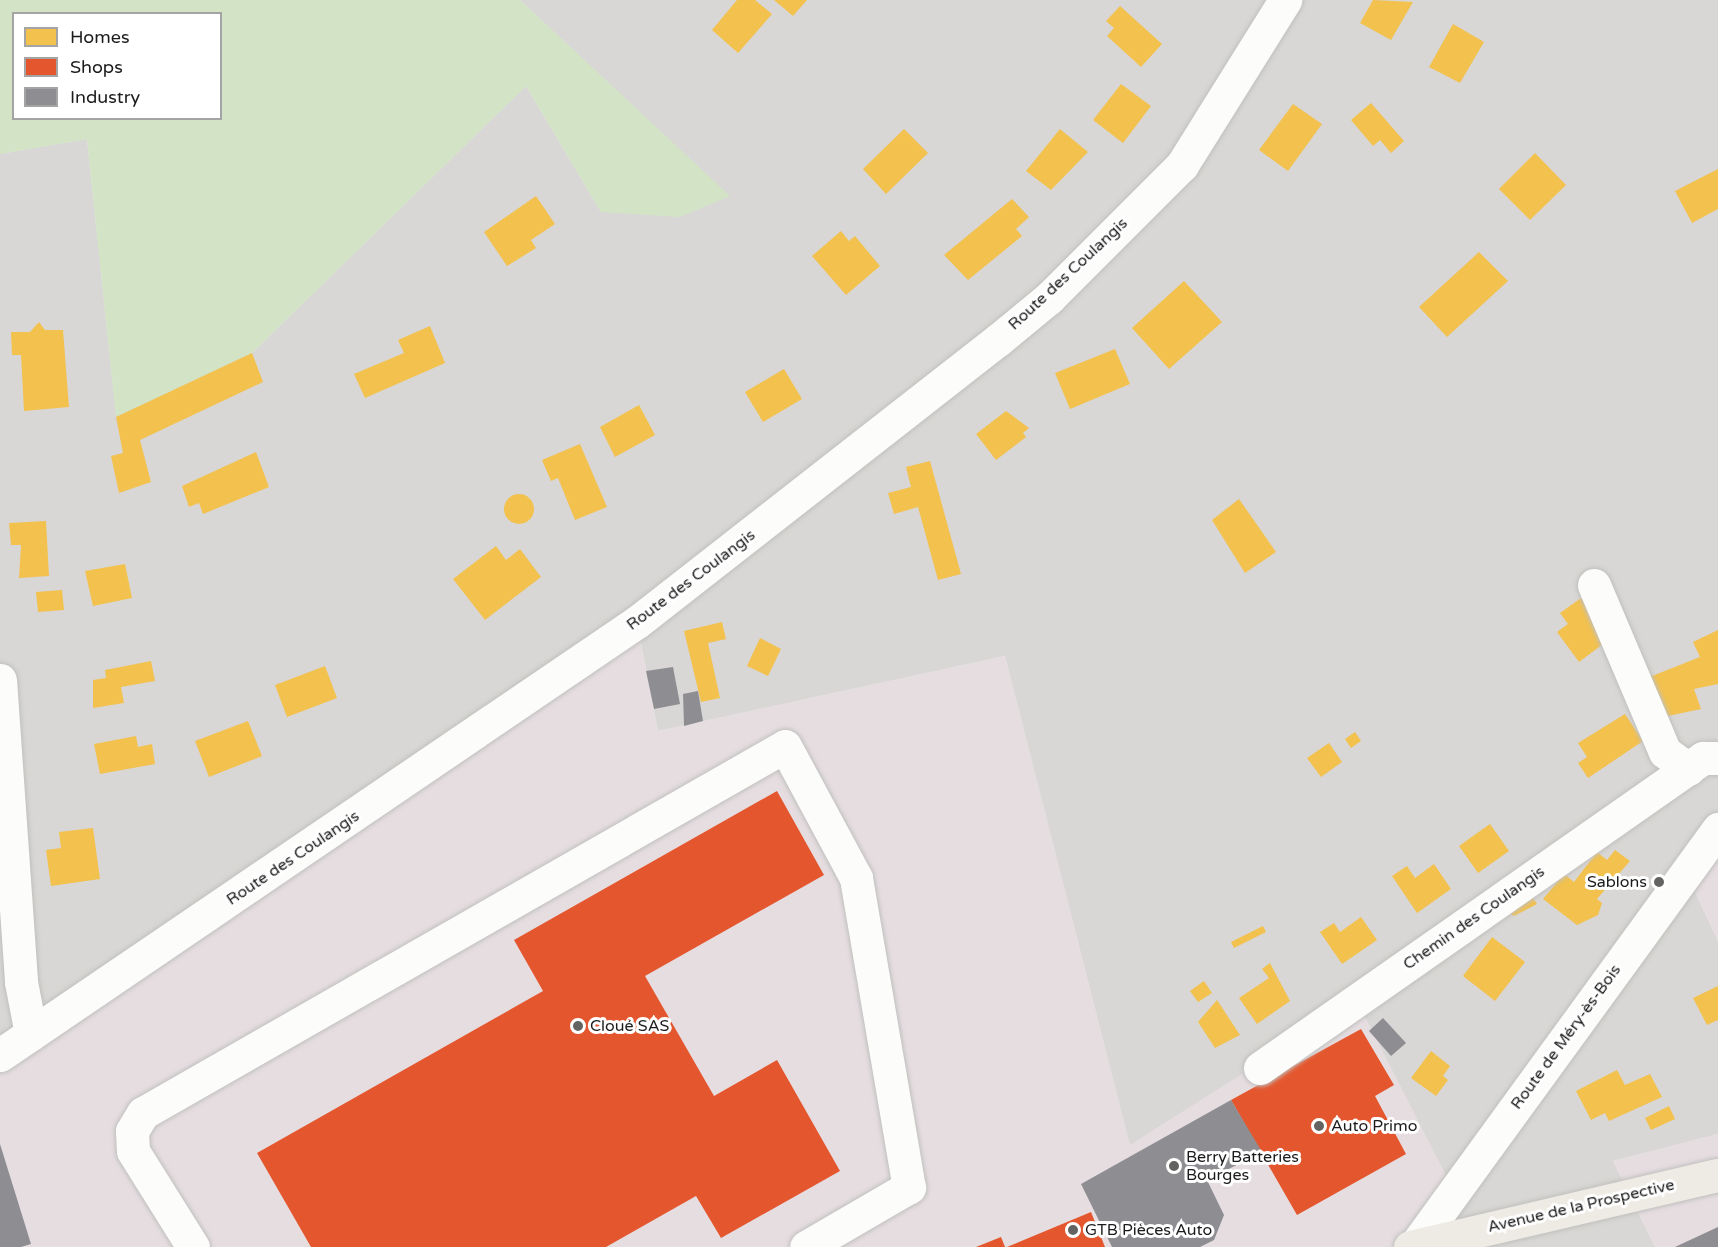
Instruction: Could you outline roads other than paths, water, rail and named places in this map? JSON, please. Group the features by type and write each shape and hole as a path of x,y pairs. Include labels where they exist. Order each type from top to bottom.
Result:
{"main road":[{"name":"Avenue de la Prospective","path":"1413,1246 1718,1174"}],"street":[{"name":"Route des Coulangis","path":"0,1055 637,622 998,340 1048,298 1182,165 1285,0"},
{"path":"1594,585 1665,752 1688,769"},
{"path":"0,680 21,982 31,1034"},
{"path":"193,1247 133,1151 132,1131 143,1113 785,746 856,878 909,1186 806,1247"},
{"name":"Chemin des Coulangis","path":"1260,1068 1703,758 1718,758"},
{"name":"Route de Méry-ès-Bois","path":"1413,1246 1718,829"}],"place":[{"name":"Sablons","path":"1659,882"},
{"name":"Cloué SAS","path":"578,1026"},
{"name":"Auto Primo","path":"1319,1126"},
{"name":"Berry Batteries Bourges","path":"1174,1166"},
{"name":"GTB Pièces Auto","path":"1073,1230"}]}
